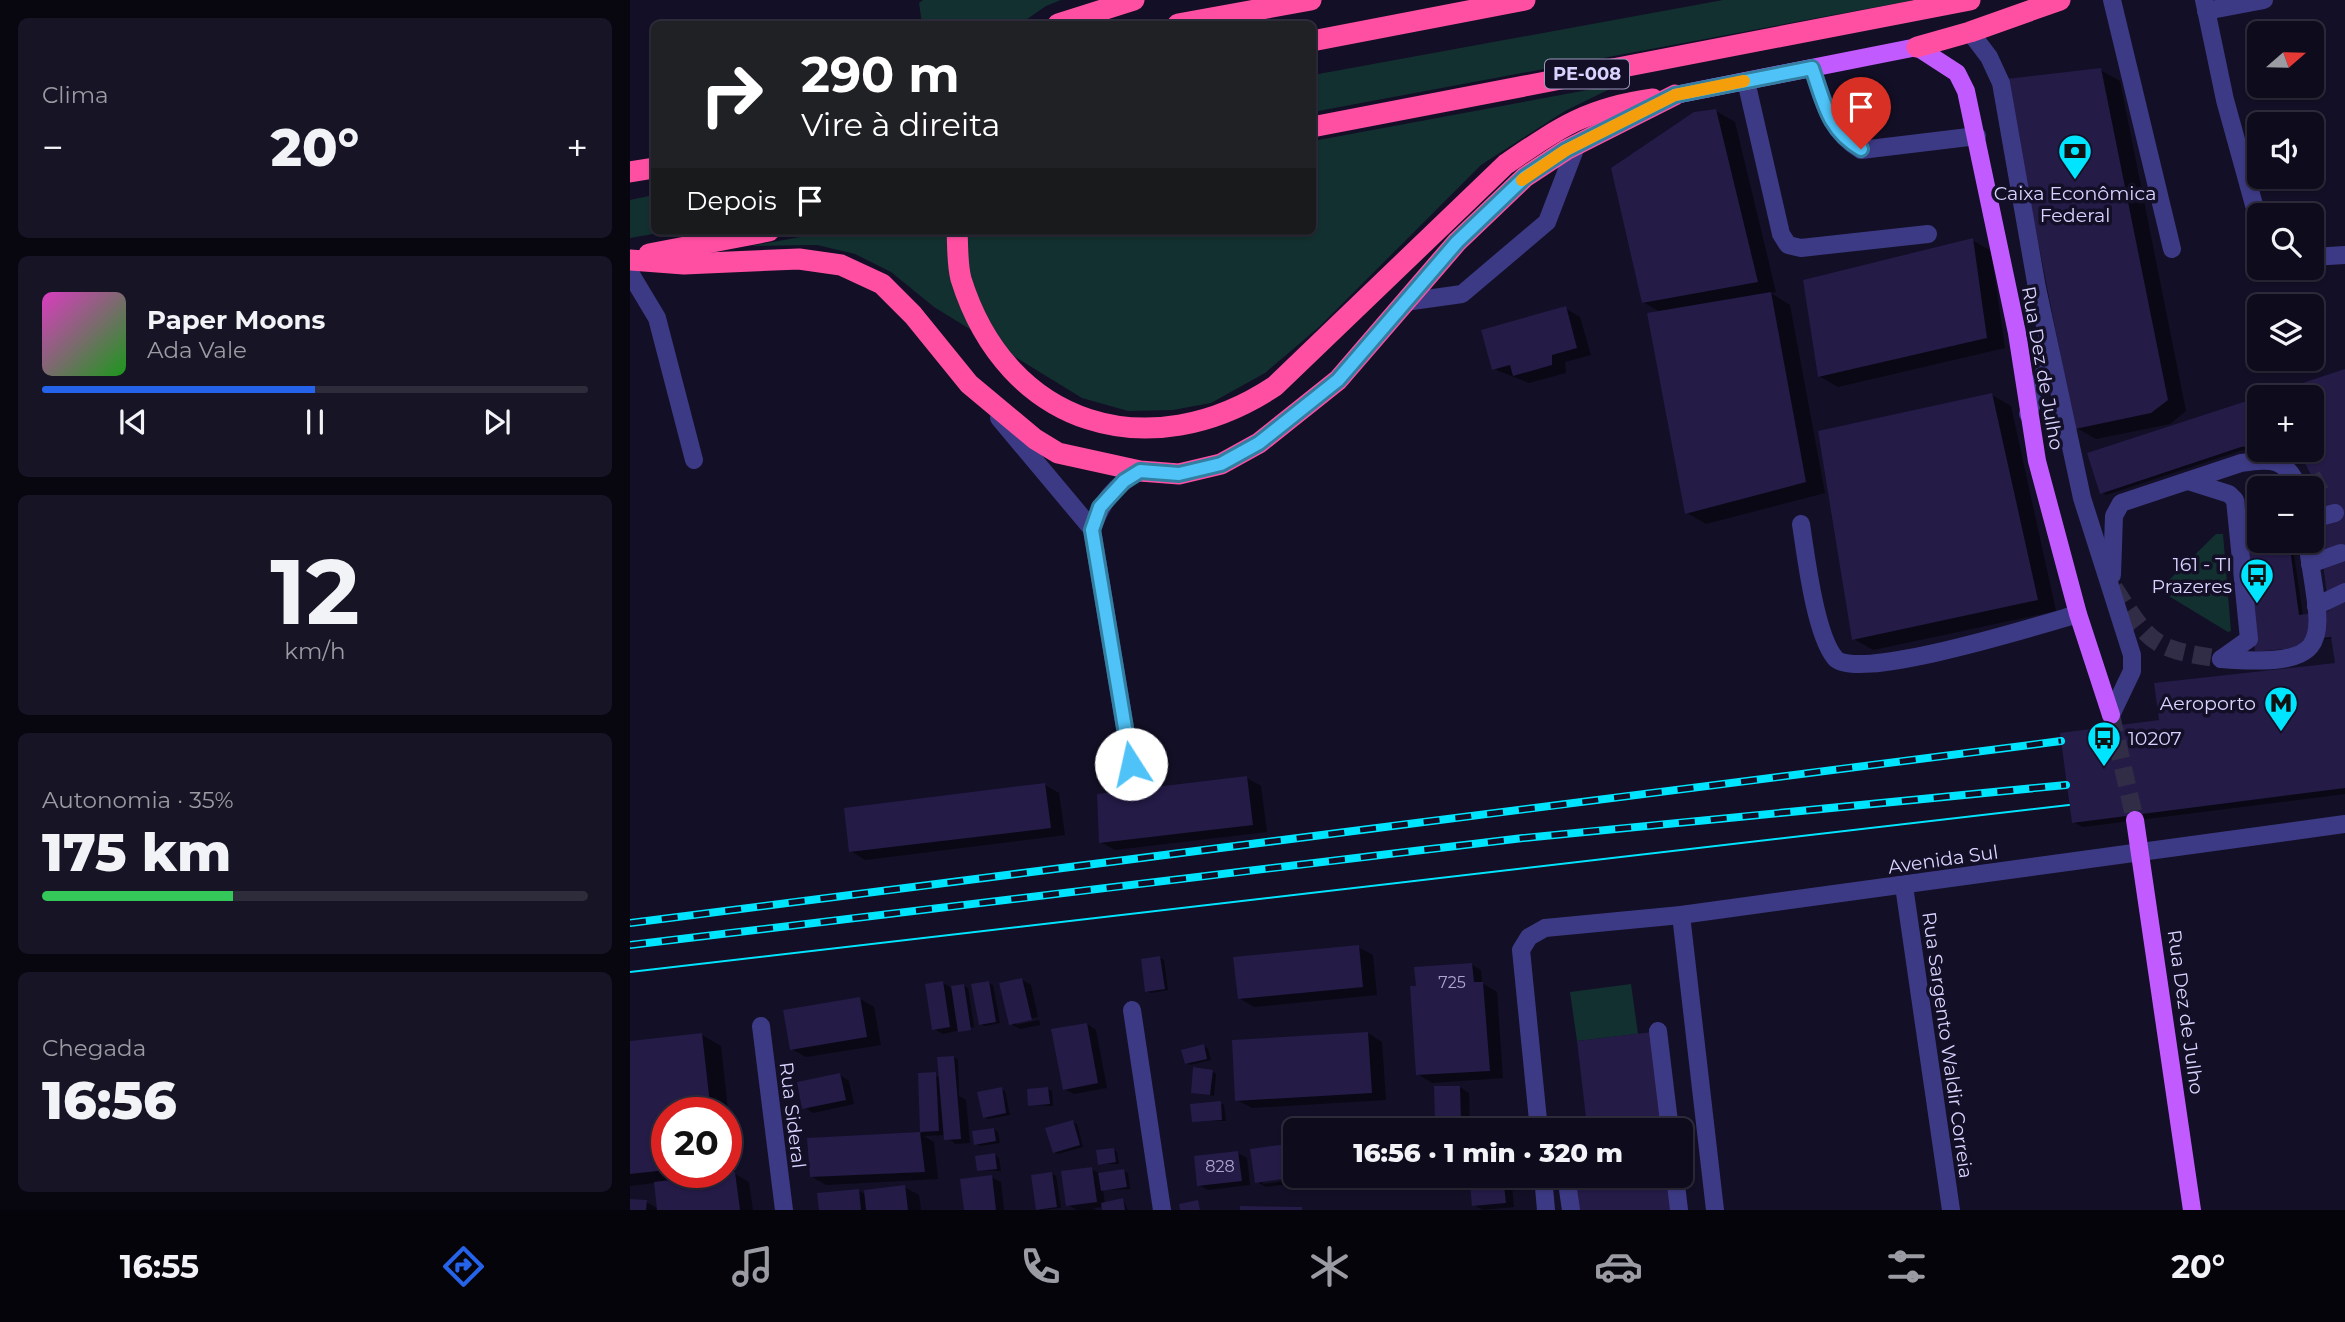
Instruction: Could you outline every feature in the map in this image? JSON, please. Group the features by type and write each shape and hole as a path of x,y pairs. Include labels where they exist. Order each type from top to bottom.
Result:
{"highway":[{"path":"1068,21 1134,0"},
{"path":"1195,21 1311,0"},
{"path":"1316,40 1525,0"},
{"name":"PE-008","path":"1316,126 1970,0"},
{"path":"1917,47 1970,32 2060,0"},
{"path":"630,259 684,264 799,259 841,265 882,284 913,315 969,384 1035,439 1058,453 1140,471 1179,474 1221,464 1259,443 1338,380 1457,242 1525,177 1577,145 1675,95"},
{"path":"957,235 961,277 984,330 1002,359 1061,409 1085,421 1142,429 1211,418 1243,407 1275,386 1506,164 1579,117 1625,103 1675,95"},
{"path":"630,172 651,168"},
{"path":"630,259 749,235"}],"main road":[{"path":"1675,95 1917,47"},
{"name":"Rua Dez de Julho","path":"1917,47 1957,73 1966,91 2017,333 2037,461 2078,614 2111,715"},
{"name":"Rua Dez de Julho","path":"2135,820 2142,853 2192,1210"}],"street":[{"path":"2112,0 2172,249"},
{"path":"2253,203 2225,100 2205,5 2264,0"},
{"path":"1970,32 1989,58 2001,83 2051,355 2082,498 2129,641 2132,671 2111,715"},
{"path":"1812,68 1834,127 1845,140 1861,149 1977,136"},
{"path":"1746,81 1781,234 1788,244 1801,248 1928,234"},
{"path":"1405,302 1462,294 1546,222 1577,145"},
{"path":"2324,256 2345,255"},
{"path":"630,273 657,318 694,460"},
{"path":"2028,414 2051,355"},
{"path":"969,384 1092,530"},
{"path":"2112,585 2114,516 2121,503 2241,463 2271,460 2288,468 2292,476"},
{"path":"1131,764 1092,530 1100,507 1111,491 1140,471"},
{"path":"2188,481 2229,494 2235,500 2249,639 2221,659 2260,662 2295,657 2314,647 2320,631 2309,553"},
{"path":"2324,516 2335,513"},
{"path":"1801,524 1809,586 1836,660 1849,666 1866,666 1969,645 2078,614"},
{"path":"2311,564 2341,553"},
{"path":"2316,606 2345,592"},
{"name":"Avenida Sul","path":"1538,1118 1521,950 1529,937 1545,928 1681,915 2345,824"},
{"name":"Rua Sargento Waldir Correia","path":"1904,886 1951,1210"},
{"path":"1681,915 1715,1210"},
{"path":"1132,1010 1162,1210"},
{"name":"Rua Sideral","path":"761,1026 784,1210"},
{"path":"1658,1031 1669,1118"},
{"path":"1544,1188 1546,1210"},
{"path":"1568,1188 1571,1210"},
{"path":"1676,1188 1679,1210"}],"green space":[{"path":"923,0 1061,0 1046,6 1024,21 922,21 919,3"},
{"path":"1723,0 1914,0 1316,111 1316,74"},
{"path":"1620,84 1565,111 1481,165 1319,327 1265,373 1211,403 1173,410 1128,411 1082,398 934,307 891,272 855,254 817,245 751,246 811,235 1316,235 1316,140"},
{"path":"651,196 651,234 630,238 630,200"},
{"path":"2216,534 2223,534 2231,631 2228,632 2167,595 2168,581"},
{"path":"1631,984 1638,1034 1577,1041 1570,992"}],"building":[{"name":"Caixa Econômica Federal","path":"2101,68 2168,400 2151,413 2075,429 2006,79"},
{"path":"1716,109 1758,282 1642,303 1611,168 1694,112"},
{"path":"1973,238 1987,338 1818,377 1803,280"},
{"path":"1771,292 1806,482 1685,514 1647,313"},
{"path":"1566,306 1577,348 1552,355 1552,365 1513,376 1510,365 1492,370 1481,330"},
{"path":"2345,369 2345,788 2072,823 2060,733 2159,720 2154,683 2335,663 2331,637 2303,640 2304,647 2255,652 2240,499 2247,498 2247,553 2291,553 2299,615 2329,611 2322,553 2324,553 2324,476 2312,476 2303,462 2324,462 2324,385 2296,385"},
{"path":"1992,393 2038,600 1852,640 1818,431"},
{"path":"2247,401 2247,446 2100,494 2087,453"},
{"path":"1247,776 1253,825 1099,843 1097,794"},
{"path":"1045,783 1051,828 849,852 844,808"},
{"path":"1359,945 1363,987 1238,999 1233,957"},
{"path":"1160,956 1165,989 1145,992 1141,959"},
{"path":"1472,963 1474,982 1483,982 1490,1071 1416,1075 1410,986 1416,986 1414,967"},
{"path":"1022,978 1032,1020 1009,1025 999,983"},
{"path":"943,981 950,1027 932,1030 925,984"},
{"path":"989,981 996,1022 979,1025 971,984"},
{"path":"964,984 971,1030 958,1032 951,986"},
{"path":"860,997 867,1037 790,1050 783,1010"},
{"path":"1087,1023 1098,1083 1063,1090 1051,1029"},
{"path":"1368,1032 1372,1093 1235,1101 1232,1040"},
{"path":"1652,1032 1663,1118 1586,1118 1577,1041"},
{"path":"702,1033 709,1097 651,1097 651,1172 630,1174 630,1041"},
{"path":"1204,1044 1207,1059 1185,1064 1181,1050"},
{"path":"954,1056 961,1139 944,1140 937,1057"},
{"path":"1193,1067 1213,1070 1210,1095 1191,1093"},
{"path":"936,1072 939,1131 920,1132 918,1073"},
{"path":"840,1073 846,1100 802,1109 797,1082"},
{"path":"1434,1086 1460,1086 1461,1118 1435,1118"},
{"path":"1002,1087 1006,1113 983,1118 977,1092"},
{"path":"1048,1087 1050,1104 1028,1106 1027,1089"},
{"path":"1221,1101 1222,1120 1192,1122 1190,1104"},
{"path":"1073,1120 1080,1145 1053,1153 1045,1128"},
{"path":"994,1128 996,1141 974,1145 972,1131"},
{"path":"920,1132 925,1172 810,1177 807,1138"},
{"path":"1283,1145 1283,1179 1255,1183 1250,1149"},
{"path":"1114,1148 1116,1162 1098,1165 1096,1150"},
{"path":"1238,1151 1242,1181 1197,1186 1194,1156"},
{"path":"995,1153 997,1169 977,1171 975,1156"},
{"path":"1092,1167 1097,1202 1066,1206 1061,1171"},
{"path":"1124,1169 1127,1187 1101,1191 1098,1173"},
{"path":"1052,1172 1057,1207 1036,1210 1031,1175"},
{"path":"992,1175 996,1210 964,1210 960,1179"},
{"path":"905,1185 908,1210 866,1210 864,1190"},
{"path":"655,1188 737,1188 740,1210 657,1210"},
{"path":"1470,1188 1504,1188 1506,1203 1472,1206"},
{"path":"1568,1188 1671,1188 1674,1210 1571,1210"},
{"path":"859,1189 861,1210 819,1210 817,1193"},
{"path":"1123,1198 1125,1210 1102,1210 1101,1203"},
{"path":"630,1199 647,1200 646,1210 630,1210"},
{"path":"1198,1200 1200,1210 1180,1210 1179,1204"},
{"path":"1240,1206 1302,1207 1302,1210 1240,1210"}],"tunnel":[{"path":"2324,479 2330,476"},
{"path":"2114,588 2137,622 2156,641 2181,652 2221,659"},
{"path":"2111,715 2135,820"}],"tram line":[{"path":"630,972 2069,805"}],"railway":[{"path":"630,923 2061,741"},
{"path":"630,945 1523,838 2066,785"}],"slow traffic":[{"path":"1522,180 1566,150 1675,95 1744,81"}],"place":[{"name":"Caixa Econômica Federal","path":"2075,181"},
{"name":"161 - TI Prazeres","path":"2257,605"},
{"name":"Aeroporto","path":"2281,733"},
{"name":"10207","path":"2104,768"}],"route":[{"path":"1131,764 1092,530 1100,507 1111,491 1140,471 1179,474 1221,464 1259,443 1338,380 1457,242 1525,177 1566,150 1675,95 1812,68 1834,127 1845,140 1861,149"}]}
